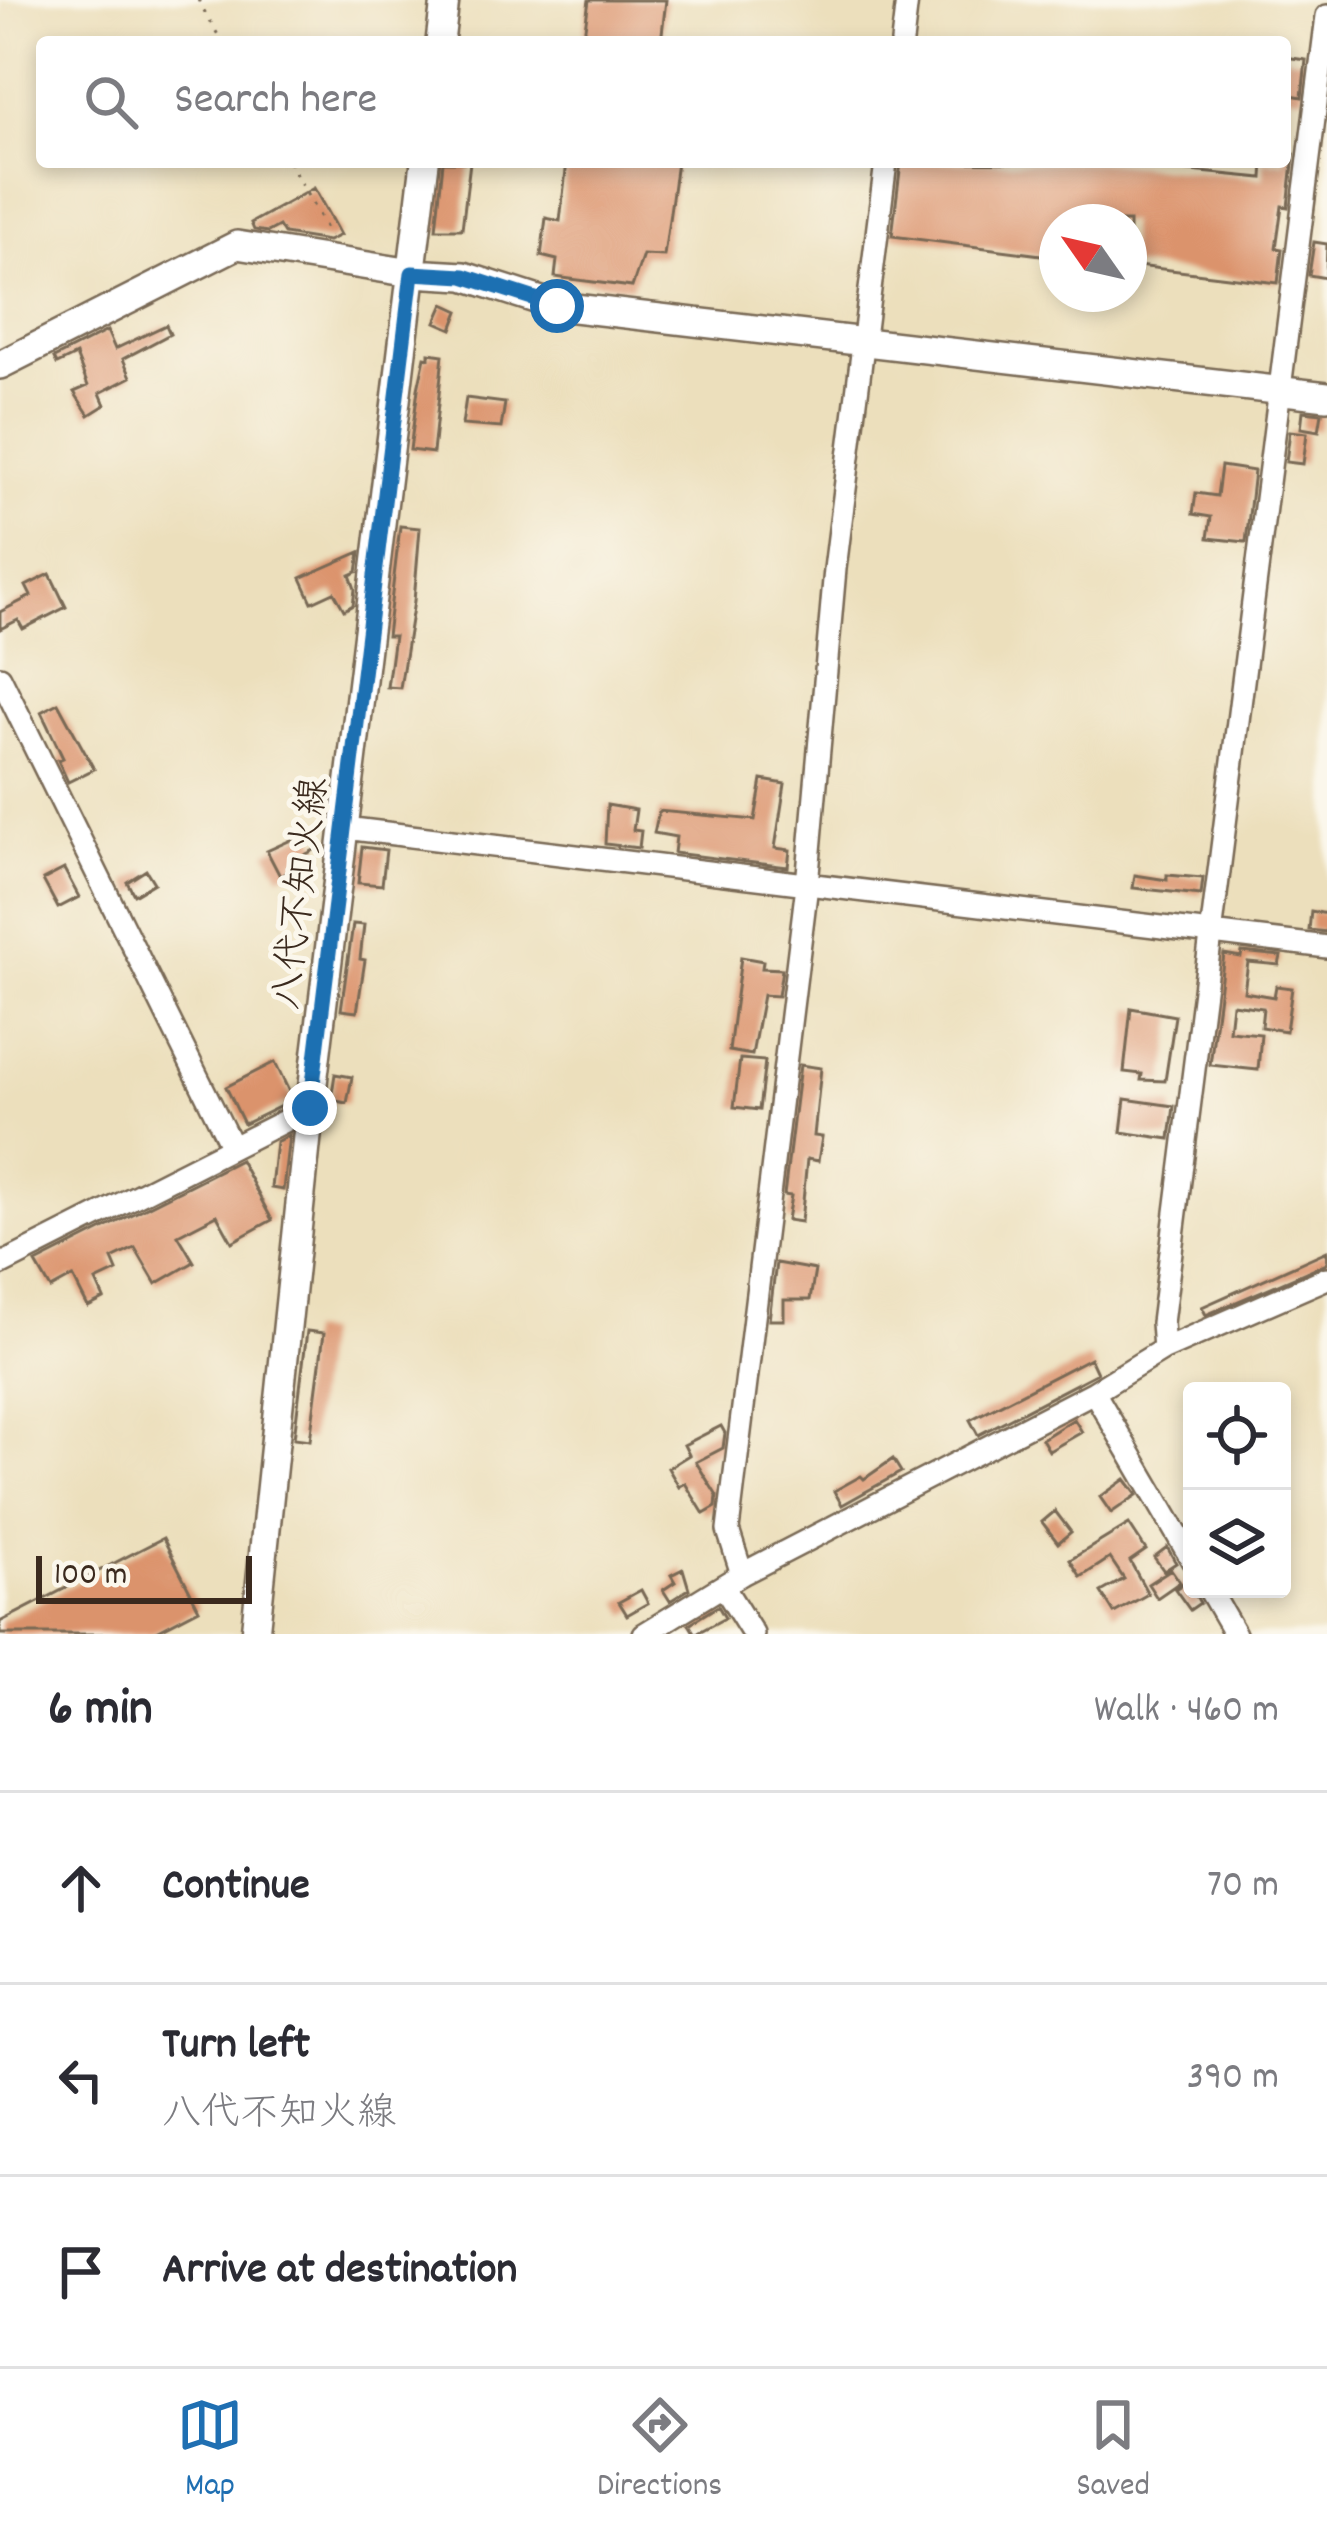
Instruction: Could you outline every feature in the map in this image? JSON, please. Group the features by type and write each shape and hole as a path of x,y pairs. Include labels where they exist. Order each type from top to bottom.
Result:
{"main road":[{"path":"441,36 445,0"},
{"name":"八代不知火線","path":"255,1634 310,1108 424,168"},
{"path":"0,365 237,245 412,273 464,276 557,306 1327,396"}],"street":[{"path":"903,36 907,0"},
{"path":"1164,1349 1162,1323 1327,16"},
{"path":"754,1634 733,1580 728,1530 807,885 835,569 885,168"},
{"path":"0,677 232,1148"},
{"path":"345,828 1327,947"},
{"path":"0,1265 310,1108"},
{"path":"644,1634 733,1580 1094,1392 1164,1349 1327,1278"},
{"path":"1094,1392 1183,1545"},
{"path":"1214,1598 1235,1634"}],"path":[{"path":"198,0 219,36"},
{"path":"292,168 343,259"}],"building":[{"path":"589,0 666,0 662,36 584,36"},
{"path":"1291,58 1306,60 1302,97 1291,95"},
{"path":"1294,154 1288,207 1282,206 1276,248 1282,249 1278,283 1147,267 1147,204 1039,204 1039,255 892,236 900,168 1160,168 1263,178 1264,168 1291,168"},
{"path":"442,168 469,168 462,229 436,229"},
{"path":"566,168 676,168 664,256 643,255 632,287 555,277 557,260 541,256 546,218 560,221"},
{"path":"314,188 340,235 328,241 284,234 279,226 268,232 254,230 251,223"},
{"path":"1314,242 1327,244 1326,278 1309,275"},
{"path":"444,304 459,311 452,329 436,322"},
{"path":"166,325 170,334 123,359 131,377 100,393 105,405 89,415 74,392 88,386 76,355 57,364 54,358 107,331 115,349"},
{"path":"429,353 443,355 433,453 410,450 418,389"},
{"path":"466,398 505,403 501,428 462,425"},
{"path":"1303,411 1322,413 1319,431 1301,428"},
{"path":"1290,431 1307,433 1303,464 1286,462"},
{"path":"1221,466 1254,471 1246,542 1208,538 1211,517 1193,514 1196,493 1217,496"},
{"path":"400,526 420,528 400,688 387,687 394,636 387,636"},
{"path":"360,552 357,572 350,575 353,605 344,610 334,592 312,602 301,578"},
{"path":"50,574 66,607 23,629 18,620 0,629 0,612 31,596 26,586"},
{"path":"58,703 94,769 68,782 58,760 63,758 41,712"},
{"path":"762,780 785,784 775,848 790,850 788,867 674,853 676,837 654,833 659,811 755,820"},
{"path":"607,805 636,810 633,830 641,831 639,848 605,844"},
{"path":"311,831 320,847 293,861 296,868 280,876 267,851"},
{"path":"362,847 386,850 382,885 358,883"},
{"path":"64,869 79,897 58,908 43,880"},
{"path":"146,870 154,883 134,895 127,882"},
{"path":"1135,875 1203,878 1201,895 1133,888"},
{"path":"1311,911 1327,914 1327,932 1309,930"},
{"path":"353,924 364,925 360,959 365,960 357,1012 341,1010"},
{"path":"1242,952 1281,956 1279,965 1248,962 1244,992 1274,997 1276,986 1292,988 1286,1031 1261,1027 1263,1008 1232,1004 1229,1031 1261,1034 1258,1070 1210,1065 1224,954 1241,957"},
{"path":"741,957 763,961 762,968 782,969 778,996 763,995 752,1055 729,1051"},
{"path":"1131,1008 1175,1016 1165,1081 1141,1080 1142,1074 1124,1072"},
{"path":"740,1059 765,1061 759,1110 734,1107"},
{"path":"275,1062 293,1100 244,1124 226,1087"},
{"path":"800,1065 821,1068 814,1136 822,1137 818,1161 807,1159 801,1222 787,1220 791,1196 784,1195"},
{"path":"335,1074 352,1077 347,1103 331,1100"},
{"path":"1125,1099 1174,1106 1170,1139 1121,1132"},
{"path":"289,1135 283,1190 271,1188 276,1142"},
{"path":"240,1160 272,1220 232,1242 217,1215 178,1235 194,1262 156,1284 135,1248 112,1259 117,1271 96,1281 104,1299 88,1307 73,1277 51,1289 36,1263"},
{"path":"1327,1251 1327,1263 1206,1315 1202,1307"},
{"path":"776,1263 815,1270 810,1300 784,1300 784,1320 769,1320"},
{"path":"307,1331 324,1333 310,1440 294,1438"},
{"path":"1090,1358 1097,1373 978,1435 970,1420"},
{"path":"1074,1419 1082,1432 1049,1451 1042,1439"},
{"path":"721,1426 723,1448 696,1462 717,1496 716,1507 704,1514 685,1483 679,1487 668,1468 689,1455 684,1445"},
{"path":"893,1459 901,1472 842,1505 834,1491 861,1476 864,1479"},
{"path":"1125,1479 1137,1495 1111,1513 1100,1497"},
{"path":"1055,1511 1071,1532 1058,1543 1042,1522"},
{"path":"1129,1524 1146,1550 1130,1561 1148,1594 1114,1613 1101,1592 1124,1579 1110,1558 1081,1577 1070,1560"},
{"path":"163,1538 199,1609 151,1634 0,1634 0,1622"},
{"path":"1167,1547 1176,1563 1164,1571 1154,1557"},
{"path":"683,1569 689,1589 670,1601 663,1590 675,1582 671,1575"},
{"path":"1171,1569 1180,1582 1157,1598 1148,1584"},
{"path":"1183,1584 1183,1598 1197,1598 1200,1603 1190,1610 1175,1589"},
{"path":"641,1590 648,1603 627,1615 619,1602"},
{"path":"718,1606 725,1618 695,1634 689,1624"}],"route":[{"path":"310,1108 412,273 464,276 557,306"}]}
